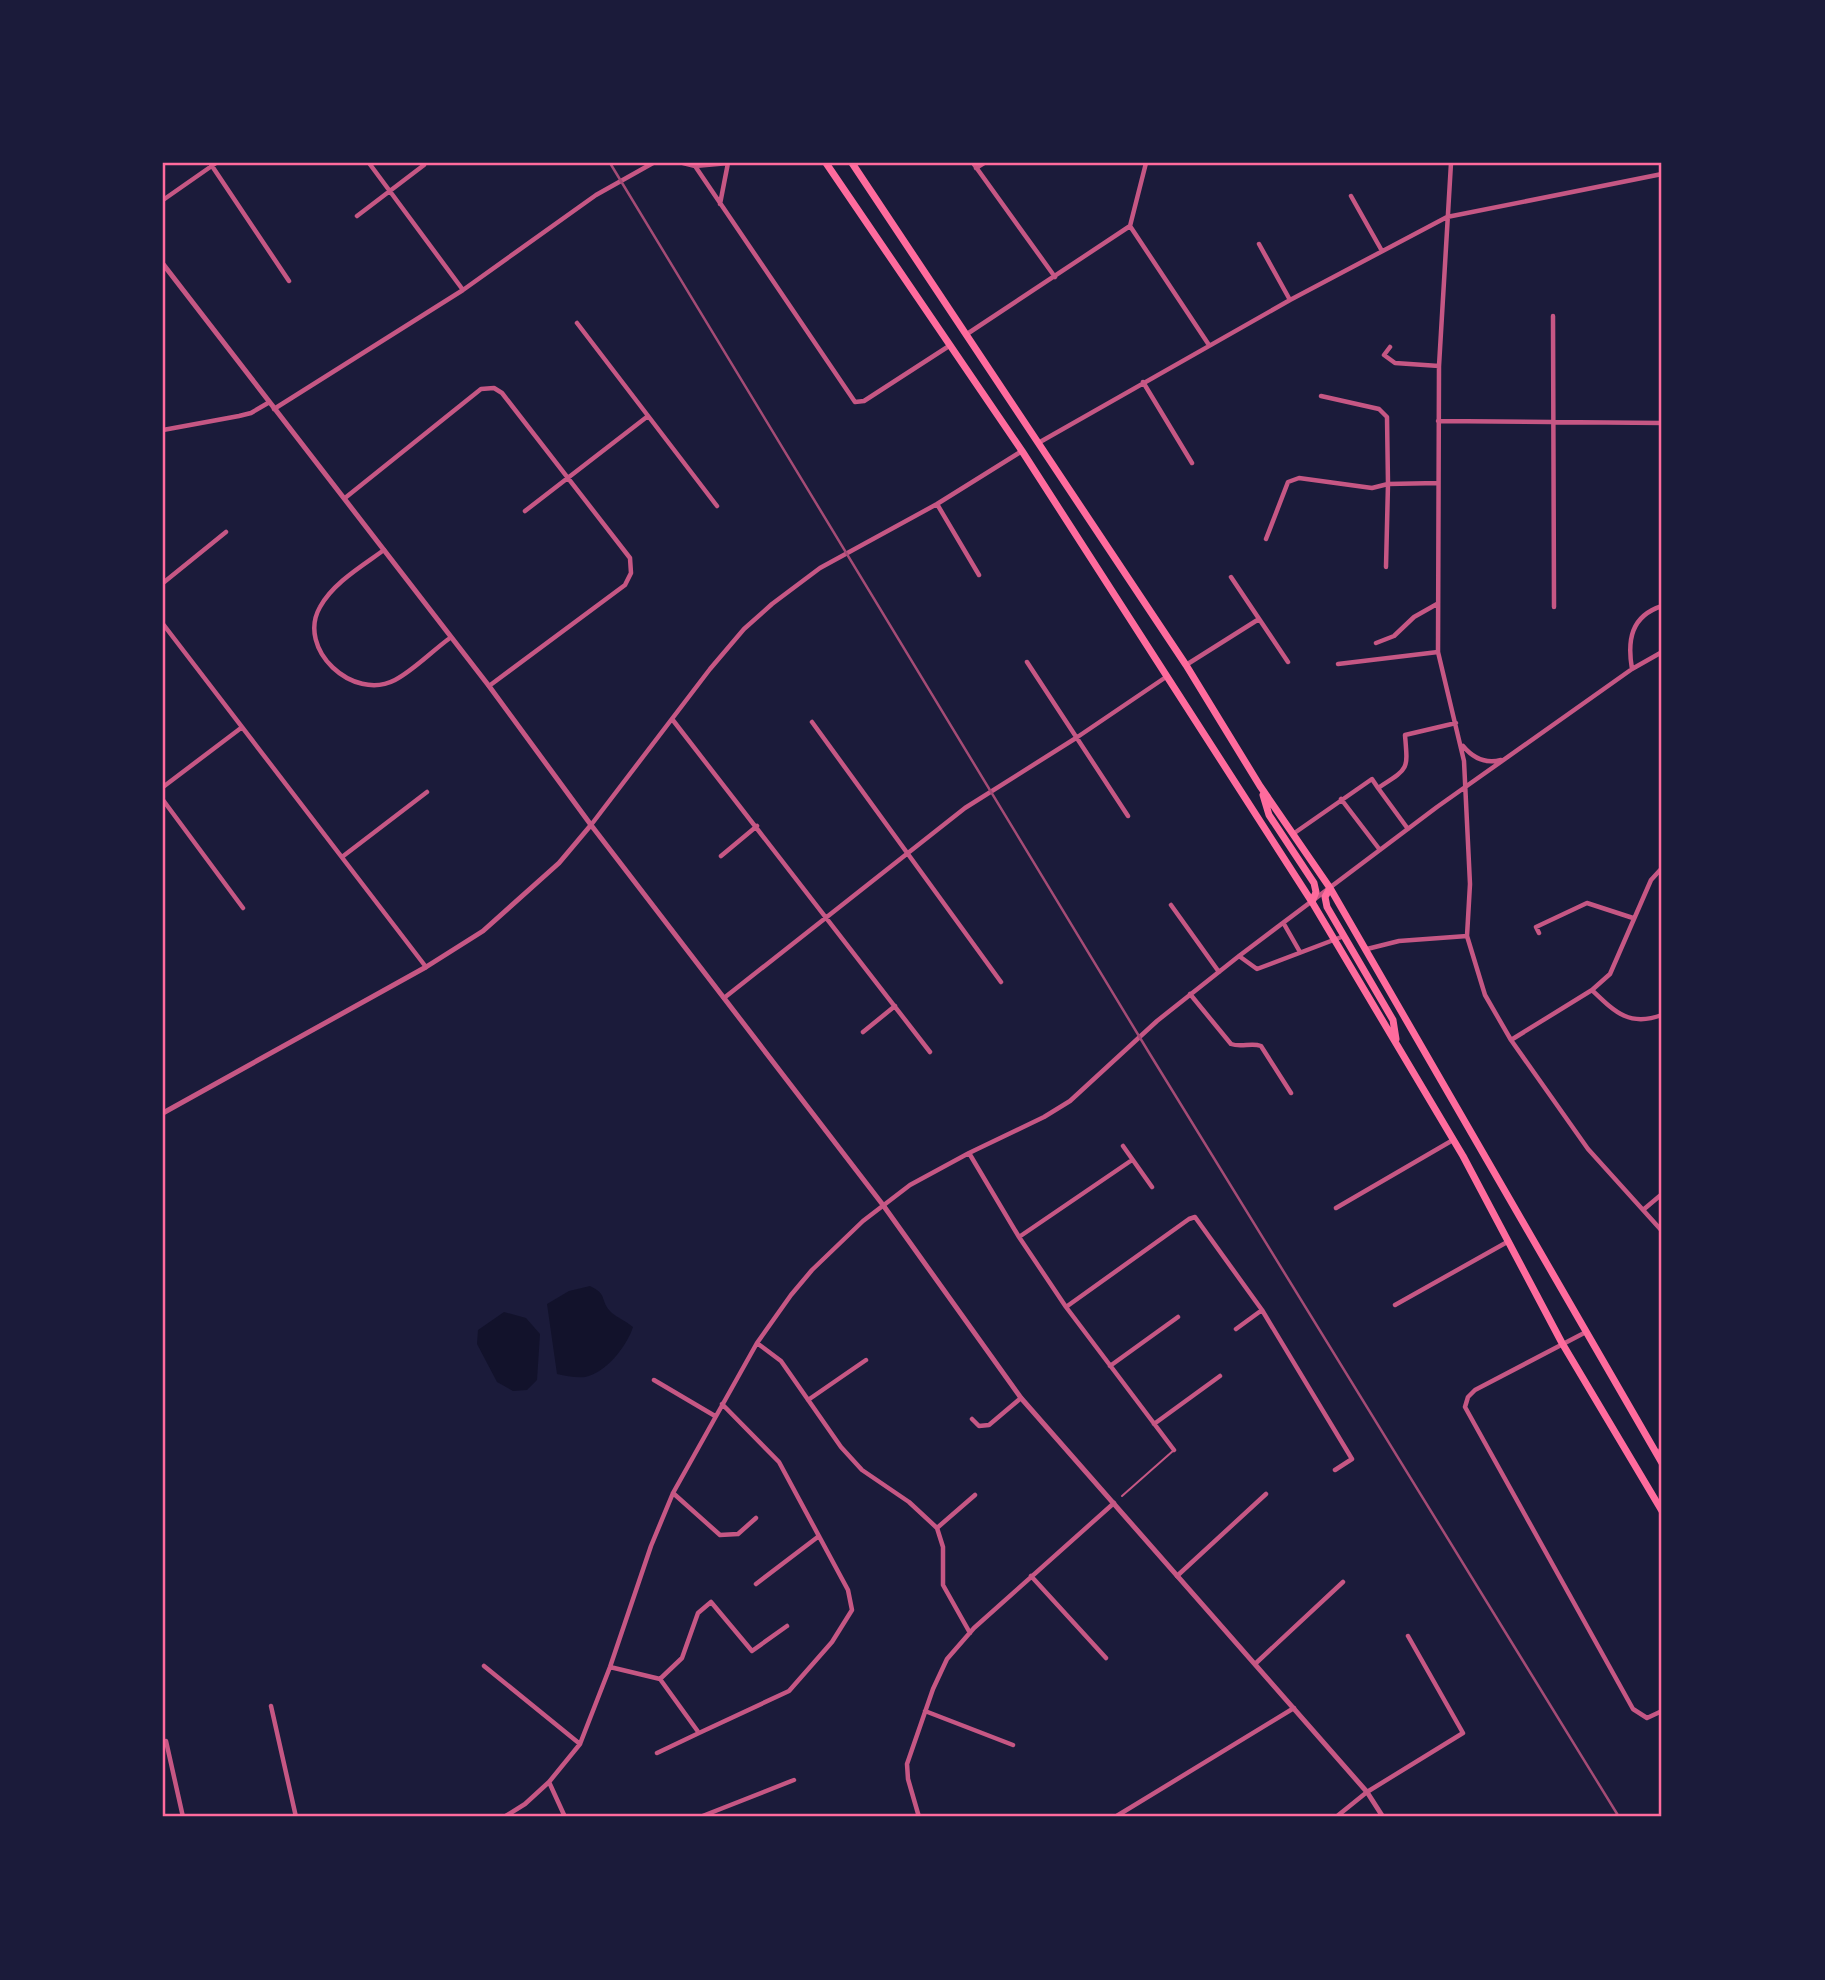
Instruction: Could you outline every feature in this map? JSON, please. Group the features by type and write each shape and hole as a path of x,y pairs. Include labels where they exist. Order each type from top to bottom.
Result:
{"highway":[{"path":"826,163 1021,452 1312,902 1453,1140 1510,1241 1562,1343 1662,1511"},
{"path":"852,163 1040,442 1186,664 1260,786 1330,888 1587,1332 1659,1451 1662,1463"},
{"path":"1260,786 1269,814 1314,883 1316,892 1312,902"},
{"path":"1330,888 1325,901 1393,1020 1397,1044"},
{"path":"1383,1002 1393,996"}],"street":[{"path":"369,163 463,290"},
{"path":"273,409 463,290 596,195 653,163"},
{"path":"683,163 695,166 729,163 720,205"},
{"path":"984,163 974,165 1055,277"},
{"path":"967,334 1130,226 1146,163"},
{"path":"1451,163 1439,366 1438,652 1461,742 1466,786 1470,884 1467,936 1485,995 1511,1040 1588,1149 1662,1231"},
{"path":"163,200 213,164 289,281"},
{"path":"357,216 424,165"},
{"path":"695,166 855,402 864,401 950,345"},
{"path":"1040,442 1290,300 1447,217 1662,174"},
{"path":"1350,196 1382,251"},
{"path":"1130,226 1209,345"},
{"path":"1259,244 1290,300"},
{"path":"163,264 268,403 345,498 591,825 883,1205 1021,1398 1367,1792 1383,1817"},
{"path":"1553,316 1554,607"},
{"path":"577,323 717,506"},
{"path":"1390,347 1384,355 1395,363 1439,366"},
{"path":"1143,382 1192,463"},
{"path":"345,498 481,389 494,388 502,393 630,558 631,573 625,585 489,687"},
{"path":"1321,396 1379,409 1387,417 1386,567"},
{"path":"163,430 251,413 268,403"},
{"path":"525,511 648,416"},
{"path":"1438,421 1662,424"},
{"path":"163,1113 426,967 483,931 559,863 710,669 744,629 772,604 820,568 937,503 1021,452"},
{"path":"1266,539 1288,482 1299,478 1372,488 1388,484 1438,483"},
{"path":"937,503 979,575"},
{"path":"163,583 226,532"},
{"path":"384,550 331,593 318,609 316,638 326,659 338,674 354,684 374,686 394,681 450,638"},
{"path":"1231,576 1287,662"},
{"path":"1376,643 1394,636 1414,617 1438,603"},
{"path":"1632,669 1629,649 1631,635 1640,619 1662,606"},
{"path":"1186,664 1259,619"},
{"path":"163,624 426,967"},
{"path":"1339,664 1438,652"},
{"path":"504,1817 550,1783 580,1744 610,1667 651,1546 673,1493 757,1343 807,1275 883,1205 910,1185 1070,1101 1157,1021 1239,956 1466,786 1632,669 1662,652"},
{"path":"1027,662 1128,816"},
{"path":"724,998 965,808 1166,677"},
{"path":"672,719 930,1052"},
{"path":"812,722 1001,982"},
{"path":"1378,788 1403,772 1408,764 1405,734 1456,723"},
{"path":"163,787 241,728"},
{"path":"1461,742 1467,751 1479,759 1495,762 1504,760"},
{"path":"1293,835 1371,779 1408,829"},
{"path":"342,857 427,792"},
{"path":"1341,799 1380,850"},
{"path":"163,800 243,908"},
{"path":"720,856 757,826"},
{"path":"1511,1040 1592,990 1610,974 1651,880 1662,868"},
{"path":"1539,933 1536,928 1582,904 1593,904 1633,918"},
{"path":"1171,905 1219,972"},
{"path":"1284,924 1300,952"},
{"path":"1239,956 1257,969 1344,936"},
{"path":"1367,949 1399,941 1467,936"},
{"path":"1592,990 1629,1019 1648,1020 1662,1015"},
{"path":"1190,994 1231,1044 1239,1047 1253,1044 1264,1048 1291,1093"},
{"path":"863,1032 895,1006"},
{"path":"1336,1208 1453,1140"},
{"path":"1123,1146 1152,1187"},
{"path":"969,1153 1019,1237 1066,1307 1174,1450"},
{"path":"1019,1237 1132,1160"},
{"path":"1643,1210 1662,1194"},
{"path":"1066,1307 1195,1217 1262,1310 1352,1459 1335,1470"},
{"path":"1395,1305 1510,1241"},
{"path":"1236,1329 1262,1310"},
{"path":"1110,1366 1178,1317"},
{"path":"1587,1332 1475,1390 1466,1400 1466,1410 1633,1709 1647,1718 1662,1711"},
{"path":"757,1343 781,1361 841,1447 862,1471 909,1502 937,1528 943,1546 943,1585 970,1633"},
{"path":"808,1400 866,1360"},
{"path":"1154,1424 1220,1376"},
{"path":"654,1380 715,1416"},
{"path":"972,1419 979,1426 989,1425 1021,1398"},
{"path":"657,1753 789,1691 844,1627 852,1611 848,1590 779,1462 722,1404"},
{"path":"673,1493 720,1535 738,1534 756,1518"},
{"path":"1177,1576 1266,1493"},
{"path":"937,1528 975,1494"},
{"path":"919,1817 906,1764 941,1666 970,1633 1114,1503"},
{"path":"756,1584 819,1536"},
{"path":"1031,1576 1106,1658"},
{"path":"1255,1664 1343,1582"},
{"path":"660,1679 682,1658 698,1613 711,1602 752,1651 787,1626"},
{"path":"1336,1817 1367,1792 1463,1733 1408,1636"},
{"path":"484,1666 580,1744"},
{"path":"610,1667 660,1679 699,1733"},
{"path":"271,1706 296,1817"},
{"path":"1115,1817 1294,1708"},
{"path":"925,1711 1013,1745"},
{"path":"166,1741 183,1817"},
{"path":"700,1817 794,1780"},
{"path":"550,1783 565,1817"}],"lane":[{"path":"1122,1496 1174,1450"}],"shaded area":[{"path":"590,1286 600,1292 612,1313 633,1327 621,1350 601,1370 585,1377 557,1374 547,1304 569,1291"},
{"path":"504,1312 526,1318 540,1334 537,1380 527,1390 513,1391 497,1382 477,1344 478,1330"}],"railway":[{"path":"610,163 1148,1051 1619,1817"}]}
